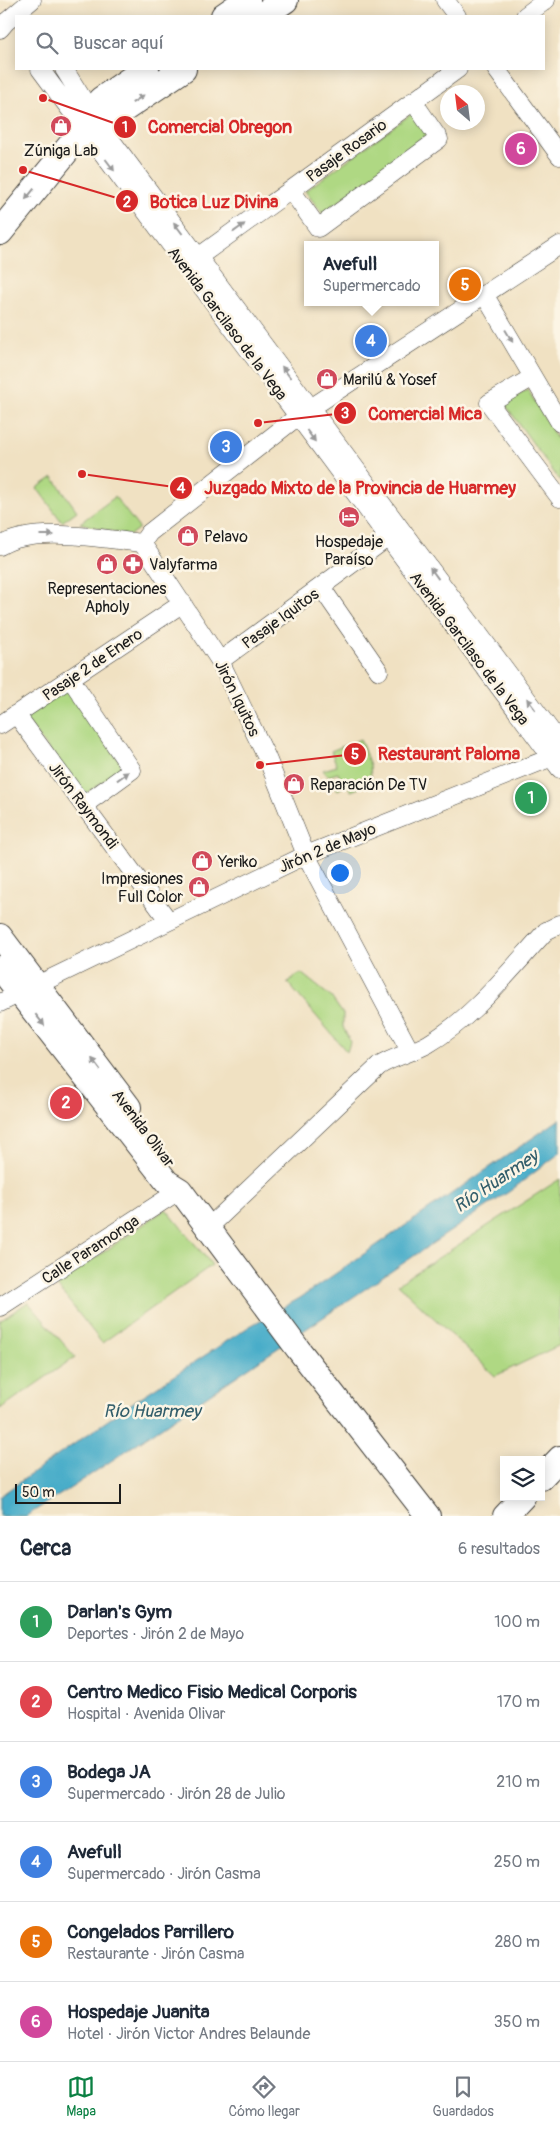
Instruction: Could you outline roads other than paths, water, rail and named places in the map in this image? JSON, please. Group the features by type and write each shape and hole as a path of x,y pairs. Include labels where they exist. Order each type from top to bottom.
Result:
{"main road":[{"path":"226,15 248,0"},
{"path":"262,15 285,0"},
{"path":"0,232 89,123 101,100 145,70"},
{"path":"89,123 112,117 182,70"}],"street":[{"path":"445,0 456,15"},
{"path":"527,15 546,0"},
{"path":"17,15 27,6"},
{"name":"Avenida Garcilaso de la Vega","path":"41,70 89,123 192,261 312,407 558,756"},
{"name":"Avenida Garcilaso de la Vega","path":"64,70 89,123"},
{"name":"Pasaje Rosario","path":"192,261 457,70"},
{"path":"497,70 560,156"},
{"path":"291,190 318,228 439,139 413,101"},
{"path":"0,546 6,542 33,535 55,535 142,543 149,533 297,417 560,245"},
{"name":"Avenida Garcilaso de la Vega","path":"192,261 297,417 387,538 558,756"},
{"path":"484,294 560,423"},
{"path":"533,377 489,403 560,498"},
{"name":"Pasaje Iquitos","path":"220,660 387,538"},
{"name":"Jirón Iquitos","path":"142,543 220,660 267,758 306,854 410,1051"},
{"path":"321,587 379,671"},
{"name":"Pasaje 2 de Enero","path":"0,725 183,603"},
{"path":"70,678 132,770 84,805"},
{"name":"Jirón Raymondi","path":"16,714 168,920"},
{"name":"Jirón 2 de Mayo","path":"18,994 306,854 558,756"},
{"path":"208,1226 379,1066 394,1057 427,1044 475,1008 546,931 560,924"},
{"name":"Avenida Olivar","path":"0,936 18,994"},
{"name":"Avenida Olivar","path":"0,968 18,994 176,1170 181,1180 180,1190"},
{"path":"180,1190 298,1349 428,1516"},
{"name":"Calle Paramonga","path":"0,1307 180,1190"},
{"path":"545,1474 560,1458"},
{"path":"505,1516 519,1501"}],"water":[{"name":"Río Huarmey","path":"560,1119 560,1153 510,1191 74,1486 26,1516 0,1516 0,1496 138,1399 250,1326 300,1298"}],"place":[{"name":"Comercial Obregon","path":"43,98"},
{"name":"Zúniga Lab","path":"61,126"},
{"name":"Hospedaje Juanita","path":"521,149"},
{"name":"Botica Luz Divina","path":"23,170"},
{"name":"Congelados Parrillero","path":"465,285"},
{"name":"Avefull","path":"371,341"},
{"name":"Marilú & Yosef","path":"327,379"},
{"name":"Comercial Mica","path":"258,423"},
{"name":"Bodega JA","path":"226,447"},
{"name":"Juzgado Mixto de la Provincia de Huarmey","path":"82,474"},
{"name":"Hospedaje Paraíso","path":"349,517"},
{"name":"Pelavo","path":"188,536"},
{"name":"Representaciones Apholy","path":"107,564"},
{"name":"Valyfarma","path":"133,564"},
{"name":"Restaurant Paloma","path":"260,765"},
{"name":"Reparación De TV","path":"294,784"},
{"name":"Darlan's Gym","path":"531,798"},
{"name":"Yeriko","path":"202,861"},
{"name":"Impresiones Full Color","path":"199,887"},
{"name":"Centro Medico Fisio Medical Corporis","path":"66,1103"}]}
